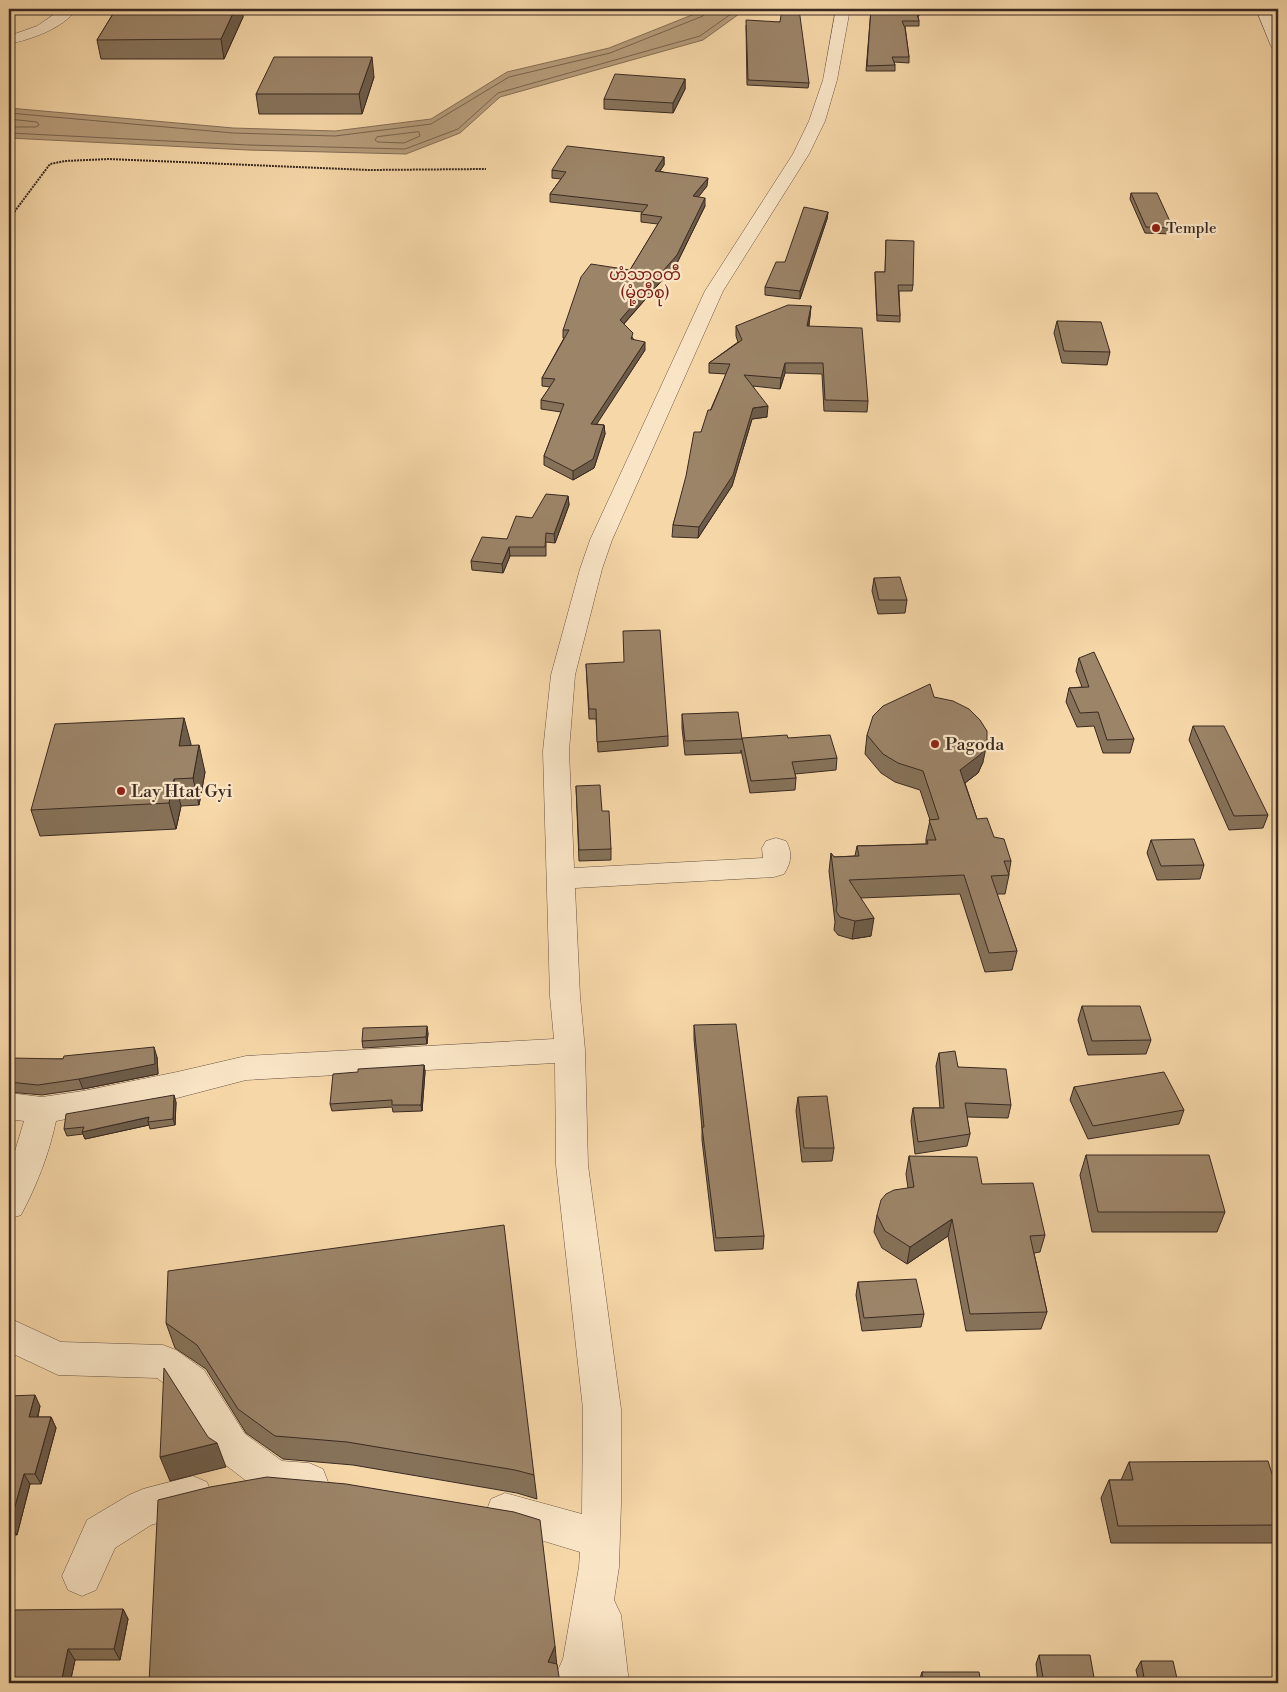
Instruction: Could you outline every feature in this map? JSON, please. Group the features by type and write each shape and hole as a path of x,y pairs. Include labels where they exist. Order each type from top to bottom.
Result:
{"street":[{"path":"9,40 40,31 70,9"},
{"path":"574,1683 583,1663 597,1580 602,1503 602,1409 572,1165 570,1050 565,996 556,751 563,676 591,569 601,540 714,291 801,154 817,121 830,80 843,9"},
{"path":"1262,9 1278,46"},
{"path":"560,879 774,867 777,856 776,848"},
{"path":"9,1106 42,1110 114,1099 246,1068 570,1050"},
{"path":"9,1205 20,1184 34,1148 42,1110"},
{"path":"9,1334 58,1358 163,1362 191,1382 232,1447 275,1479"},
{"path":"82,1576 101,1534 142,1508 219,1489 275,1479 343,1485"},
{"path":"471,1506 517,1514 600,1538"},
{"path":"597,1580 608,1683"}],"path":[{"path":"9,219 50,164 65,161 109,159 368,170 486,169"}],"water":[{"path":"707,9 746,9 703,40 500,97 460,133 406,154 248,150 9,138 9,108 233,128 335,131 431,119 507,72 609,48"}],"building":[{"path":"116,9 235,9 221,39 97,40"},
{"path":"782,9 799,9 809,83 748,80 746,20 780,22"},
{"path":"871,9 919,9 920,11 916,11 919,21 902,21 905,28 909,57 892,57 895,65 867,66"},
{"path":"274,57 372,57 359,94 256,94"},
{"path":"615,74 685,79 673,103 604,99"},
{"path":"567,146 664,157 655,171 708,178 693,196 705,198 677,255 620,320 633,333 631,339 645,342 591,424 604,425 593,459 573,471 544,456 564,404 541,400 555,379 542,378 569,330 563,330 581,277 591,264 630,270 662,217 641,214 648,205 550,194 566,172 552,170"},
{"path":"1131,193 1157,193 1173,228 1146,227"},
{"path":"804,207 828,212 800,291 765,287 776,262 785,262"},
{"path":"886,240 914,241 913,285 898,285 900,316 877,315 875,272 885,272"},
{"path":"788,305 811,306 807,326 862,328 868,401 825,400 823,363 785,363 781,378 744,375 768,406 753,408 733,475 699,527 673,525 686,476 694,432 701,432 708,410 711,410 730,364 709,363 742,340 736,326"},
{"path":"1057,321 1101,322 1110,352 1064,351"},
{"path":"546,494 568,496 554,534 546,533 545,547 509,547 502,564 471,561 482,537 507,539 516,516 532,518"},
{"path":"900,577 907,600 879,600 874,578"},
{"path":"660,630 668,736 597,742 596,709 589,709 586,664 624,662 623,631"},
{"path":"1094,652 1134,739 1107,740 1098,712 1080,713 1069,688 1089,687 1079,658"},
{"path":"930,684 934,697 953,701 969,709 980,720 987,731 987,743 981,754 960,770 977,819 987,818 994,837 1004,839 1011,861 1004,861 1009,875 991,876 1017,951 989,953 964,875 849,880 874,918 855,921 840,917 836,911 837,904 831,853 834,857 859,856 857,846 928,844 927,840 936,840 929,820 939,819 923,771 898,763 883,754 867,735 873,716 883,706"},
{"path":"738,712 742,739 685,741 682,714"},
{"path":"184,718 179,746 199,745 193,778 174,779 169,803 31,810 55,724"},
{"path":"1193,726 1224,726 1268,815 1234,816"},
{"path":"787,735 788,738 830,735 837,758 792,762 796,778 751,781 742,738"},
{"path":"600,785 602,811 609,811 611,849 579,850 576,786"},
{"path":"1194,839 1204,865 1161,866 1151,840"},
{"path":"1082,1006 1140,1006 1151,1040 1092,1041"},
{"path":"736,1024 764,1236 716,1238 702,1127 704,1127 694,1025"},
{"path":"427,1026 426,1037 362,1041 363,1028"},
{"path":"154,1047 155,1064 38,1085 9,1082 9,1060 12,1058 63,1059 64,1056"},
{"path":"955,1051 958,1067 1006,1069 1011,1105 965,1103 970,1134 918,1142 913,1108 944,1108 939,1053"},
{"path":"424,1065 421,1105 392,1105 392,1100 330,1104 333,1074 358,1072 358,1069"},
{"path":"1164,1072 1184,1110 1093,1126 1074,1087"},
{"path":"174,1095 173,1119 148,1122 149,1117 82,1132 84,1127 64,1129 66,1114"},
{"path":"827,1096 834,1148 804,1148 798,1097"},
{"path":"1086,1155 1209,1155 1225,1212 1098,1212"},
{"path":"909,1156 977,1157 982,1184 1033,1183 1045,1235 1030,1236 1047,1312 970,1314 952,1219 910,1247 885,1231 877,1215 881,1200 886,1194 894,1190 914,1187"},
{"path":"504,1225 534,1475 515,1470 347,1442 275,1436 238,1409 197,1345 166,1323 168,1271"},
{"path":"916,1279 924,1314 864,1318 858,1282"},
{"path":"164,1368 208,1437 217,1443 160,1457"},
{"path":"35,1395 29,1417 51,1417 35,1474 24,1474 9,1524 9,1396"},
{"path":"1268,1461 1278,1493 1278,1525 1118,1526 1109,1480 1133,1480 1129,1462"},
{"path":"267,1477 346,1484 514,1512 540,1520 555,1646 548,1662 557,1664 560,1683 149,1683 158,1500 210,1487"},
{"path":"123,1609 114,1649 68,1649 61,1683 9,1683 9,1610"},
{"path":"1039,1655 1090,1655 1095,1683 1044,1683"},
{"path":"1141,1661 1173,1661 1178,1683 1145,1683"},
{"path":"922,1672 979,1672 981,1683 923,1683"}],"place":[{"name":"Temple","path":"1156,228"},
{"name":"Pagoda","path":"935,744"},
{"name":"Lay Htat Gyi","path":"121,791"}],"district":[{"name":"ဟံသာဝတီ (မုံ့တီစု)","path":"645,283"}]}
